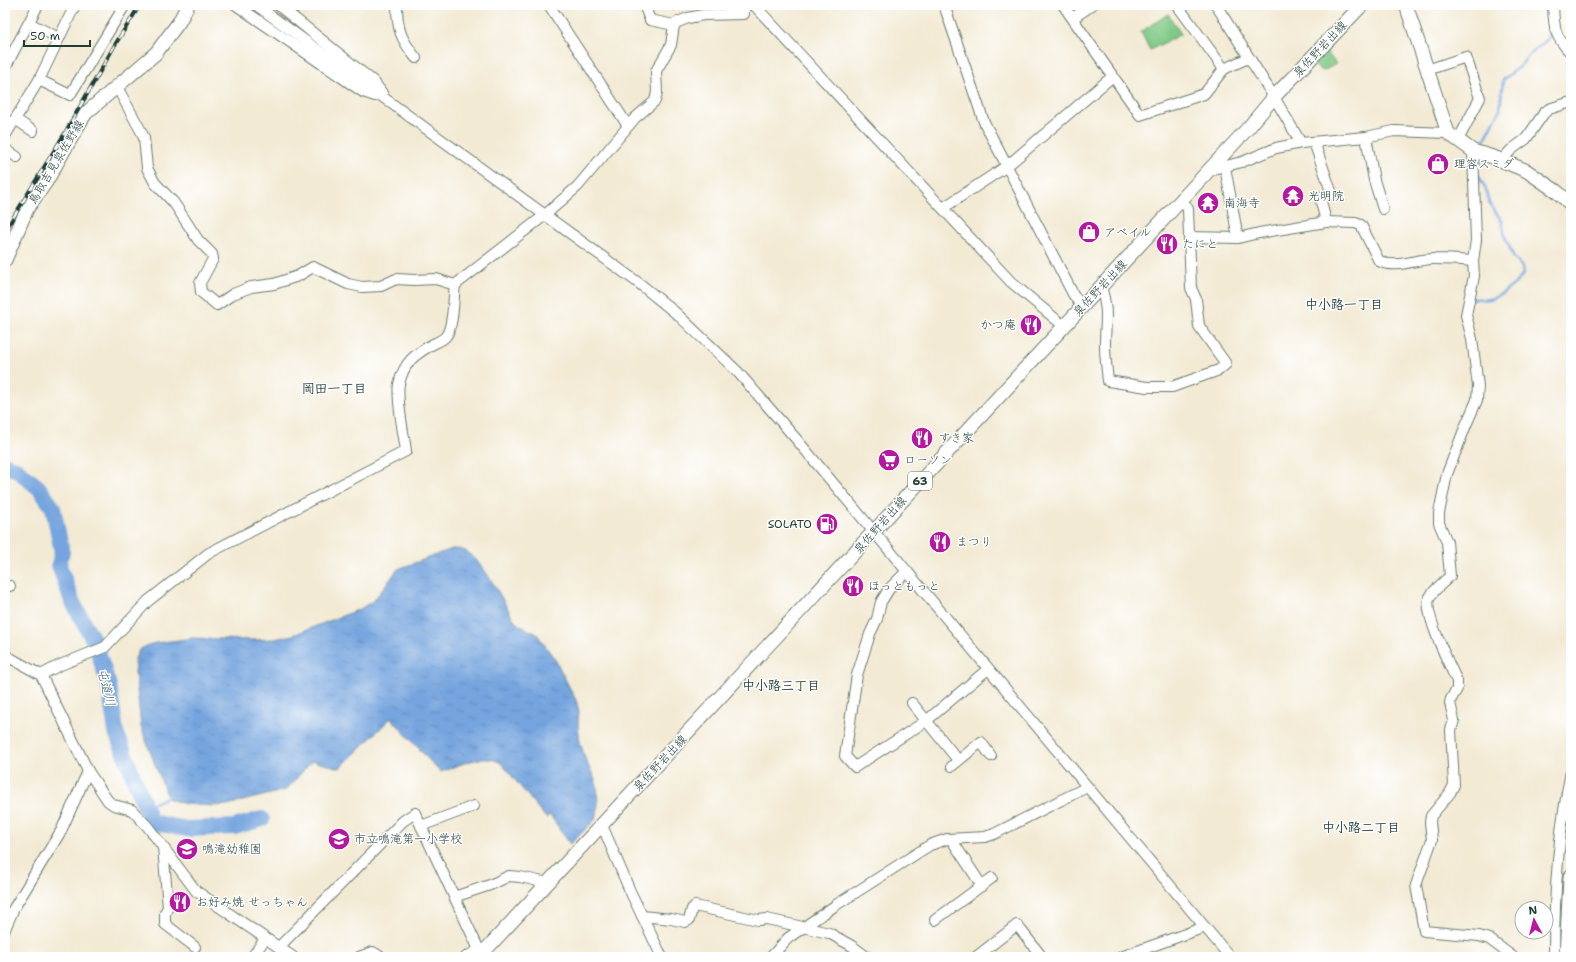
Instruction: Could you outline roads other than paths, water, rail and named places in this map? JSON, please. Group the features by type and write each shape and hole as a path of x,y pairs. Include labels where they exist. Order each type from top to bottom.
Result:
{"highway":[{"path":"1567,957 1571,877"}],"main road":[{"name":"鳥取吉見泉佐野線","path":"5,260 27,209 46,182 86,113 156,53 179,22 188,5"},
{"name":"泉佐野岩出線","path":"480,954 602,825 1182,200 1274,98 1362,5"},
{"path":"1406,5 1427,70 1453,137 1473,151 1502,160 1527,171 1556,191 1571,204"}],"street":[{"path":"5,68 38,5"},
{"path":"5,136 39,80 75,5"},
{"path":"39,80 70,95 125,5"},
{"path":"236,5 363,92 388,101"},
{"path":"256,5 640,284 707,342 737,371 782,422 1230,957"},
{"path":"278,5 374,82 388,101"},
{"path":"397,5 397,19 400,34 416,58"},
{"path":"548,5 628,126"},
{"path":"644,5 650,20 674,25 688,18 703,15 744,14 744,5"},
{"path":"754,5 1011,282 1064,326"},
{"path":"944,5 984,122 1082,307"},
{"path":"1063,5 1140,115 1204,94 1224,69 1248,58"},
{"path":"1072,18 1092,5"},
{"path":"1177,5 1224,69"},
{"path":"1216,5 1301,143"},
{"path":"1553,5 1555,33 1571,53"},
{"path":"29,23 59,38"},
{"path":"41,675 58,666 91,654 105,647 148,601 209,553 406,451 399,395 399,386 402,374 408,361 416,354 445,337 450,328 454,286 545,215 578,186 628,126 655,101 657,92 656,72 671,45 674,25"},
{"path":"1209,170 1225,167 1276,148 1301,143 1366,136 1394,131 1453,137 1480,98 1466,57 1427,70"},
{"path":"943,208 1007,166 1113,76"},
{"path":"117,88 144,138 147,168 155,182 174,203 198,240 212,254 213,259 200,282 201,292 217,305 233,294 251,287 274,284 298,276 313,267 348,284 362,287 381,286 396,279 436,279 454,286"},
{"path":"1502,160 1511,150 1526,139 1544,113 1549,109 1571,102"},
{"path":"15,119 33,131"},
{"path":"1366,136 1374,180 1384,209"},
{"path":"1314,142 1332,194 1320,197 1326,222"},
{"path":"5,149 17,157"},
{"path":"1473,151 1476,240 1473,261 1474,276 1466,315 1472,339 1478,386 1477,400 1447,474 1439,513 1439,522 1447,542 1450,576 1428,601 1436,632 1457,681 1457,689 1450,703 1454,720 1451,730 1454,785 1431,816 1430,822 1432,840 1416,885 1424,931 1479,936 1489,939 1513,957"},
{"path":"1225,167 1238,238"},
{"path":"1101,287 1107,310 1105,346 1108,381 1147,387 1172,387 1220,370 1226,364 1199,326 1196,299 1191,288 1188,208 1182,200"},
{"path":"1189,237 1238,238 1326,222 1355,222 1361,224 1379,260 1385,263 1413,263 1433,259 1473,261"},
{"path":"907,571 889,589 880,602 877,619 870,634 857,675 844,756 855,767 926,721 988,669"},
{"path":"5,655 41,675 88,771 108,801 114,805 132,810 148,827 196,891 293,957"},
{"path":"912,702 955,764 981,742 992,756"},
{"path":"5,929 14,908 61,831 88,771"},
{"path":"1554,957 1554,916 1559,848 1571,772"},
{"path":"771,957 788,938 836,905 930,846 952,839 994,834 1087,787"},
{"path":"421,826 474,806"},
{"path":"278,948 403,821 415,813 480,954 466,957"},
{"path":"602,825 642,916 662,957"},
{"path":"952,839 982,886"},
{"path":"163,846 168,907 165,913 165,924 195,947"},
{"path":"454,897 490,885 509,876 548,882"},
{"path":"935,920 992,878"},
{"path":"642,916 685,922 689,920 692,909 695,906 758,920 767,919 828,933 852,946 867,957"},
{"path":"976,957 1017,925 1042,957"},
{"path":"1121,957 1205,927"},
{"path":"252,957 265,939"},
{"path":"359,957 373,952 381,957"}],"water":[{"path":"452,549 467,552 480,564 487,573 515,621 519,625 537,634 556,661 576,700 579,711 578,725 580,742 586,761 597,786 598,805 595,820 570,844 550,815 546,818 502,764 495,760 480,759 463,763 440,772 391,718 340,768 312,761 286,790 227,805 212,806 185,804 169,799 141,727 134,661 139,650 156,643 193,638 251,640 274,639 293,635 360,609 374,600 398,569"}],"waterway":[{"path":"1480,149 1500,110 1503,80 1548,39 1548,5"},
{"path":"1472,300 1474,298 1494,298 1513,285 1523,274 1522,267 1514,258 1505,237 1502,221 1489,203 1485,187 1478,175"},
{"name":"屯道川","path":"5,464 8,467 16,469 39,488 53,508 62,552 59,565 72,601 96,645 109,686 116,732 151,822 187,829 234,827 262,819"},
{"path":"146,806 168,797"}],"railway":[{"path":"5,231 65,133 116,43 140,5"}],"place":[{"name":"理容スミダ","path":"1438,164"},
{"name":"光明院","path":"1293,196"},
{"name":"南海寺","path":"1208,203"},
{"name":"アベイル","path":"1089,232"},
{"name":"たにと","path":"1167,244"},
{"name":"かつ庵","path":"1031,325"},
{"name":"すき家","path":"922,438"},
{"name":"ローソン","path":"889,460"},
{"name":"SOLATO","path":"827,524"},
{"name":"まつり","path":"940,542"},
{"name":"ほっともっと","path":"853,586"},
{"name":"市立鳴滝第一小学校","path":"339,839"},
{"name":"鳴滝幼稚園","path":"187,849"},
{"name":"お好み焼 せっちゃん","path":"180,902"}],"district":[{"name":"中小路一丁目","path":"1344,304"},
{"name":"岡田一丁目","path":"334,388"},
{"name":"中小路三丁目","path":"781,685"},
{"name":"中小路二丁目","path":"1361,827"}]}
